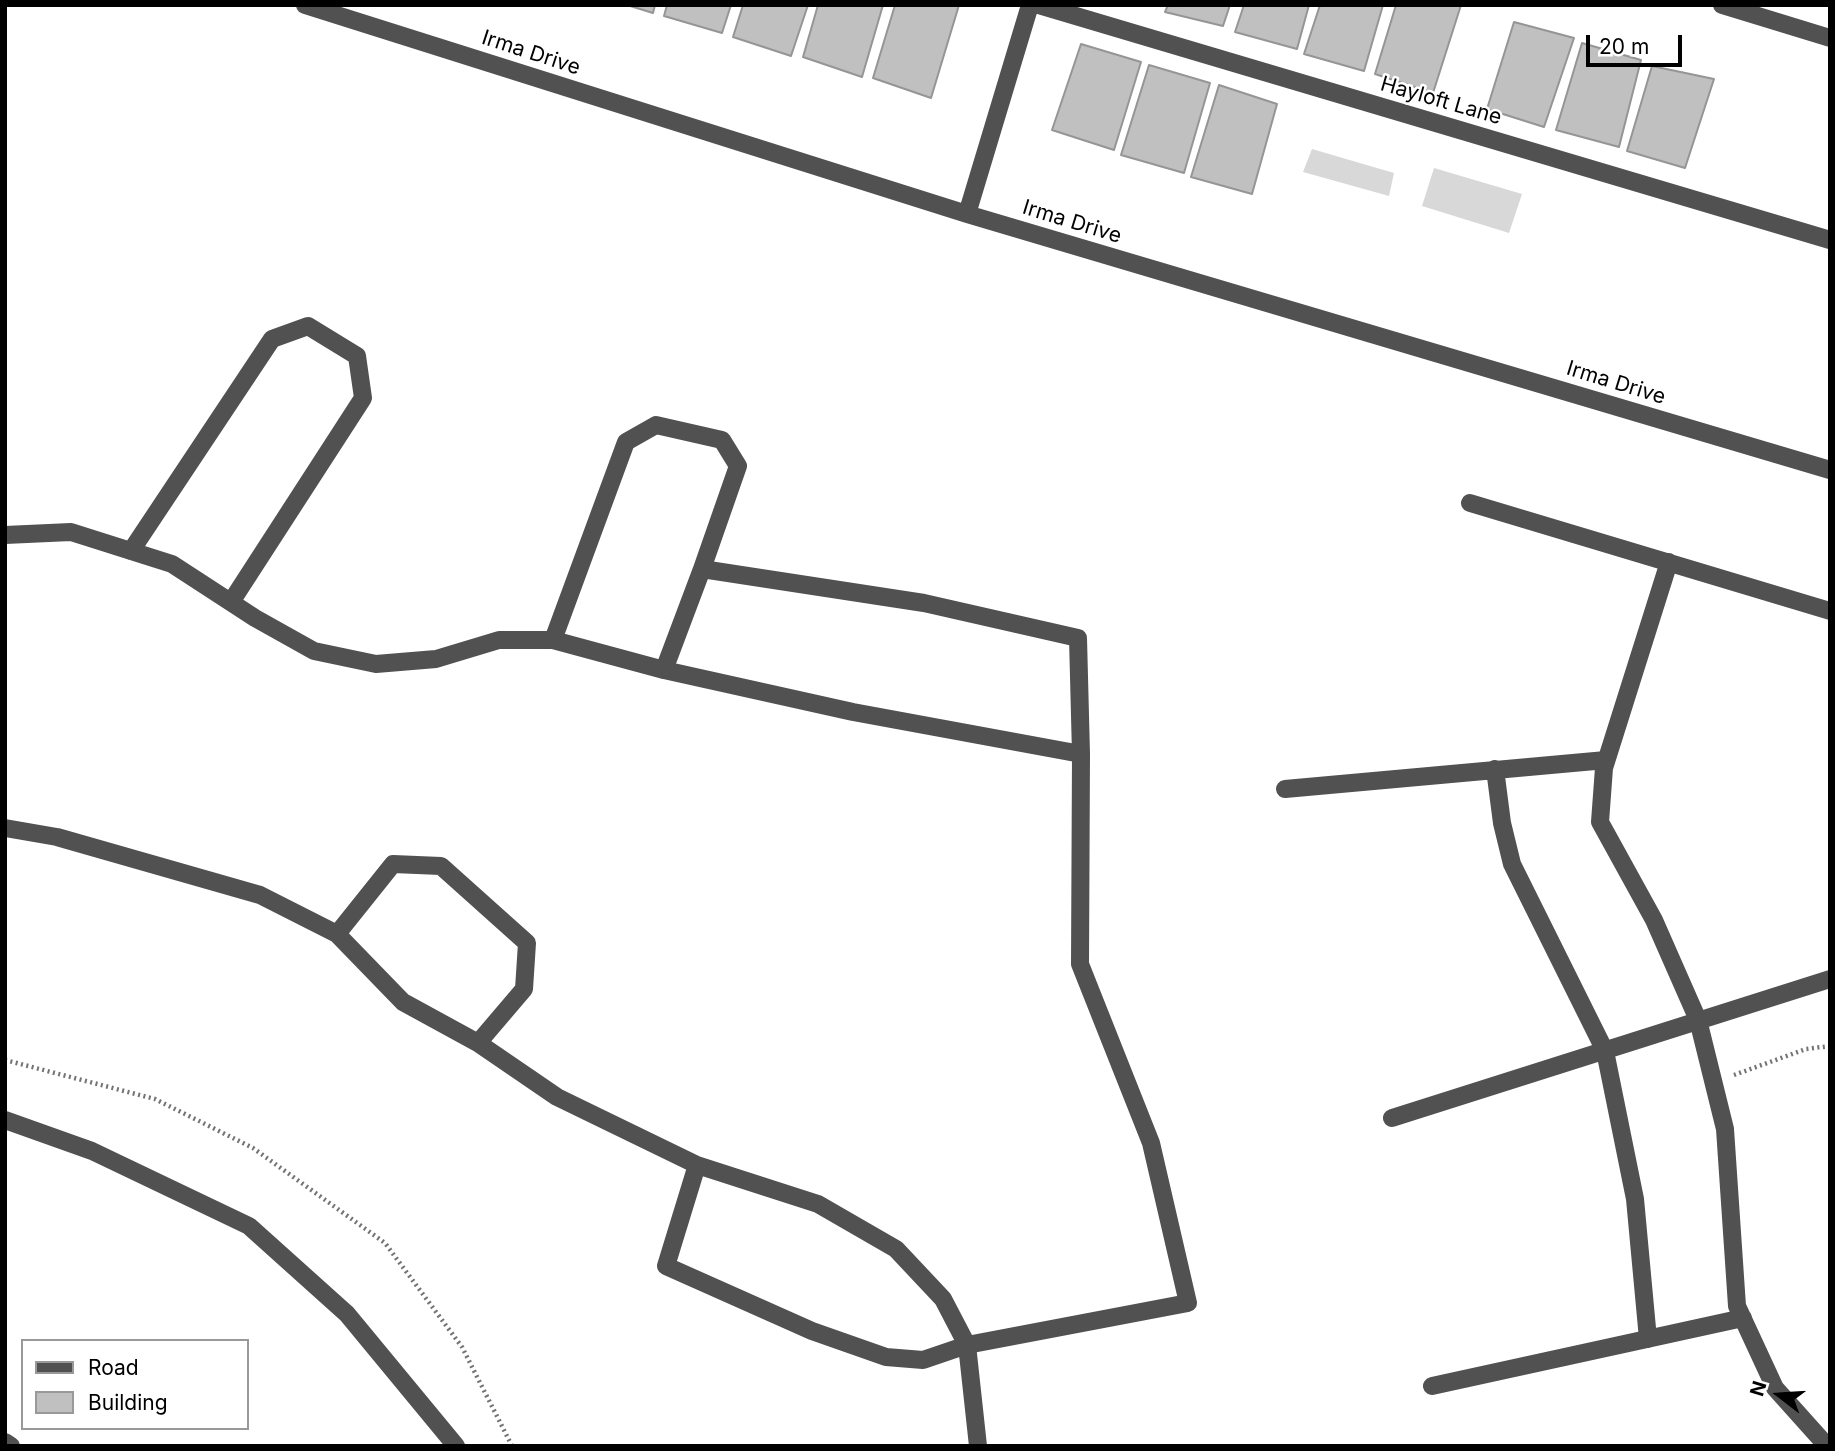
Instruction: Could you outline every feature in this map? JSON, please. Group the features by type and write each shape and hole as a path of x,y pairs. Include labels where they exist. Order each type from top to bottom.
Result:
{"street":[{"name":"Irma Drive","path":"305,5 345,11 967,214 1830,470"},
{"path":"967,214 1030,5"},
{"name":"Hayloft Lane","path":"1039,5 1830,240"},
{"path":"1722,5 1830,38"},
{"path":"131,551 272,339 308,326 357,356 363,398 230,603"},
{"path":"553,640 626,442 656,425 722,440 738,466 664,670"},
{"path":"1470,503 1830,611"},
{"path":"5,535 72,532 172,564 230,603 314,651 376,664 436,659 499,640 553,640 664,670 853,712 1081,754"},
{"path":"1668,562 1606,760 1600,822 1654,920 1698,1020 1725,1129 1737,1306 1775,1388 1827,1446"},
{"path":"697,1165 666,1266 812,1331 886,1357 923,1360 967,1345 1188,1303 1151,1143 1080,964 1081,754 1078,638 924,604 702,569"},
{"path":"1285,789 1606,760"},
{"path":"1495,769 1502,823 1512,864 1605,1051 1635,1199 1648,1339"},
{"path":"5,828 57,837 260,895 338,934 403,1002 478,1043 557,1097 697,1165 818,1204 897,1249 943,1299 967,1345 978,1446"},
{"path":"338,934 393,864 441,866 527,943 524,989 478,1043"},
{"path":"1392,1118 1830,979"},
{"path":"5,1120 92,1151 250,1226 347,1314 456,1446"},
{"path":"1432,1386 1743,1318"},
{"path":"5,1442 10,1446"}],"path":[{"path":"1714,1082 1806,1049 1830,1046"},
{"path":"5,1060 155,1099 253,1147 384,1243 462,1347 512,1446"}],"shaded area":[{"path":"1312,149 1394,173 1389,196 1303,172"},
{"path":"1434,168 1522,194 1509,233 1422,206"}],"building":[{"path":"627,5 655,5 653,13"},
{"path":"667,5 731,5 722,33 664,16"},
{"path":"743,5 808,5 791,56 733,37"},
{"path":"818,5 883,5 862,77 803,57"},
{"path":"895,5 959,5 931,98 873,78"},
{"path":"1168,5 1230,5 1223,26 1165,12"},
{"path":"1244,5 1309,5 1297,49 1235,32"},
{"path":"1320,5 1383,5 1364,71 1304,54"},
{"path":"1396,5 1461,5 1433,93 1375,74"},
{"path":"1514,22 1574,38 1544,127 1487,109"},
{"path":"1582,43 1641,60 1619,147 1556,130"},
{"path":"1081,44 1141,62 1114,150 1052,130"},
{"path":"1149,65 1210,83 1184,173 1121,155"},
{"path":"1652,66 1714,79 1685,168 1627,151"},
{"path":"1219,85 1277,104 1252,194 1191,177"}]}
